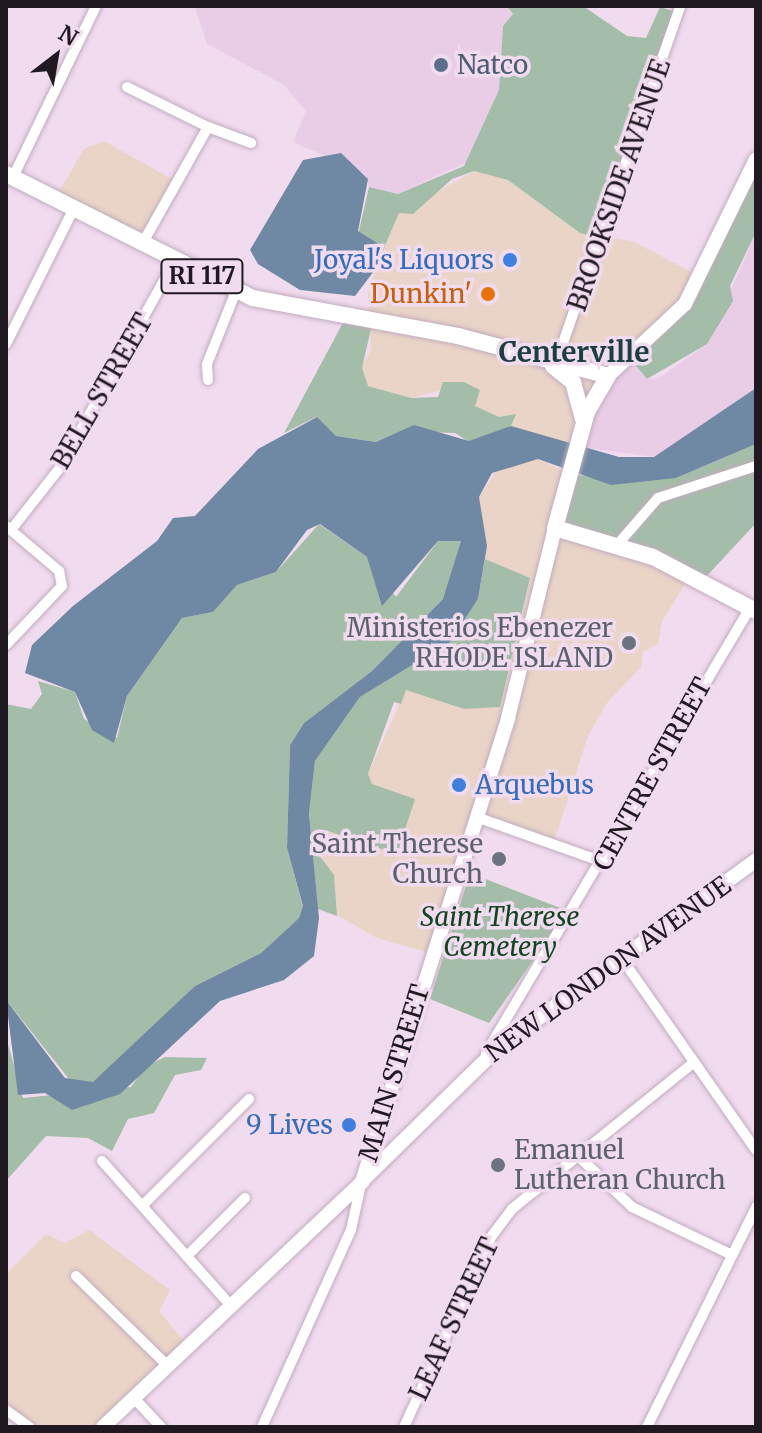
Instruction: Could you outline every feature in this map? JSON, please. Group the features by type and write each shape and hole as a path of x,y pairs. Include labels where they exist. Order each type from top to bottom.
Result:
{"main road":[{"name":"MAIN STREET","path":"103,1427 362,1182 476,817 583,424 608,376 685,304 756,159"},
{"name":"RI 117","path":"9,175 236,291 288,309 451,334 608,376"},
{"path":"549,361 573,382 583,424"},
{"path":"555,528 617,545 753,609"},
{"name":"NEW LONDON AVENUE","path":"362,1182 480,1063 620,956 756,860"}],"street":[{"path":"9,175 96,6"},
{"name":"BROOKSIDE AVENUE","path":"549,361 680,6"},
{"path":"127,87 208,127 251,143"},
{"path":"142,244 208,127"},
{"path":"6,344 74,208"},
{"name":"BELL STREET","path":"8,528 52,478 175,261"},
{"path":"208,380 207,364 236,291"},
{"path":"617,545 658,498 756,466"},
{"path":"6,645 62,586 59,571 8,528"},
{"name":"CENTRE STREET","path":"480,1063 753,609"},
{"path":"476,817 603,862"},
{"path":"620,956 756,1150"},
{"name":"LEAF STREET","path":"404,1427 491,1237 577,1155 694,1062"},
{"path":"143,1205 249,1099"},
{"path":"577,1155 632,1207 732,1255"},
{"path":"102,1161 231,1306"},
{"path":"262,1427 351,1230 362,1182"},
{"path":"187,1256 245,1198"},
{"path":"647,1427 756,1207"},
{"path":"76,1276 168,1366"},
{"path":"134,1398 161,1427"},
{"path":"6,1410 29,1427"}],"shaded area":[{"path":"507,6 513,14 503,26 499,90 467,162 398,194 369,187 364,173 293,142 306,111 284,85 207,44 195,8"},
{"path":"104,141 179,183 143,243 56,197 84,149"},
{"path":"474,171 508,180 580,233 632,241 699,276 573,446 511,426 515,415 498,417 475,406 458,386 411,398 368,386 361,368 371,350 368,293 385,241 399,213"},
{"path":"756,233 756,388 655,457 578,447 586,414 631,360 647,379 659,378 707,344"},
{"path":"538,459 568,473 690,576 662,621 658,644 643,652 641,667 607,703 588,736 555,839 478,817 430,953 377,938 333,913 335,894 319,848 325,829 371,784 368,774 406,689 464,709 500,707 530,579 485,559 479,497 499,467"},
{"path":"89,1230 170,1290 159,1311 188,1346 103,1427 31,1427 6,1408 6,1274 46,1234 65,1243"}],"green space":[{"path":"507,6 583,6 627,36 646,38 660,7 677,12 599,238 580,233 508,180 474,171 452,179 413,214 399,213 380,257 358,235 369,187 398,194 464,166 499,90 503,26 513,14"},
{"path":"756,161 756,232 730,286 733,301 707,344 647,379 631,360 684,306"},
{"path":"345,319 372,324 362,368 368,386 411,398 438,397 443,382 464,382 480,390 475,406 499,417 516,414 511,426 469,442 455,433 402,431 376,442 336,436 316,417 284,433"},
{"path":"756,444 756,523 703,580 558,528 569,475 676,478"},
{"path":"319,524 367,557 396,597 438,541 461,541 455,575 443,599 372,671 304,723 290,745 287,848 303,907 299,918 261,953 195,986 112,1068 93,1082 73,1084 6,1000 6,704 31,709 42,694 38,681 75,692 84,719 117,738 127,696 182,618 213,612 237,585 276,572"},
{"path":"485,559 530,578 500,707 464,709 406,690 401,704 394,702 368,774 372,784 415,799 397,854 325,830 319,855 334,875 337,916 318,909 309,814 315,761 360,697 450,642 478,599"},
{"name":"Saint Therese Cemetery","path":"470,873 568,911 489,1023 430,999"},
{"path":"6,1037 23,1098 131,1087 146,1066 165,1057 207,1058 201,1070 175,1075 154,1113 128,1119 112,1151 88,1138 46,1136 6,1181"}],"water":[{"path":"341,153 368,179 358,231 382,246 377,267 355,296 300,290 258,264 250,250 303,160"},
{"path":"756,388 756,444 676,478 611,485 538,459 492,473 479,497 487,546 478,599 450,642 360,697 315,761 309,814 319,918 314,956 284,980 220,1001 120,1094 72,1110 45,1093 18,1095 6,1000 65,1078 93,1082 195,986 261,953 299,918 303,906 287,848 290,745 304,723 372,671 443,599 461,541 438,541 382,606 367,557 320,524 307,530 276,572 237,585 213,612 182,618 127,696 114,743 92,730 75,692 25,673 32,645 73,606 157,541 173,518 195,516 258,449 317,417 336,436 376,442 414,425 469,441 511,426 619,457 654,457"}],"place":[{"name":"Natco","path":"441,65"},
{"name":"Joyal's Liquors","path":"510,260"},
{"name":"Dunkin'","path":"488,294"},
{"name":"Ministerios Ebenezer RHODE ISLAND","path":"629,643"},
{"name":"Arquebus","path":"459,785"},
{"name":"Saint Therese Church","path":"499,859"},
{"name":"9 Lives","path":"349,1125"},
{"name":"Emanuel Lutheran Church","path":"498,1165"}],"district":[{"name":"Centerville","path":"574,352"}]}
